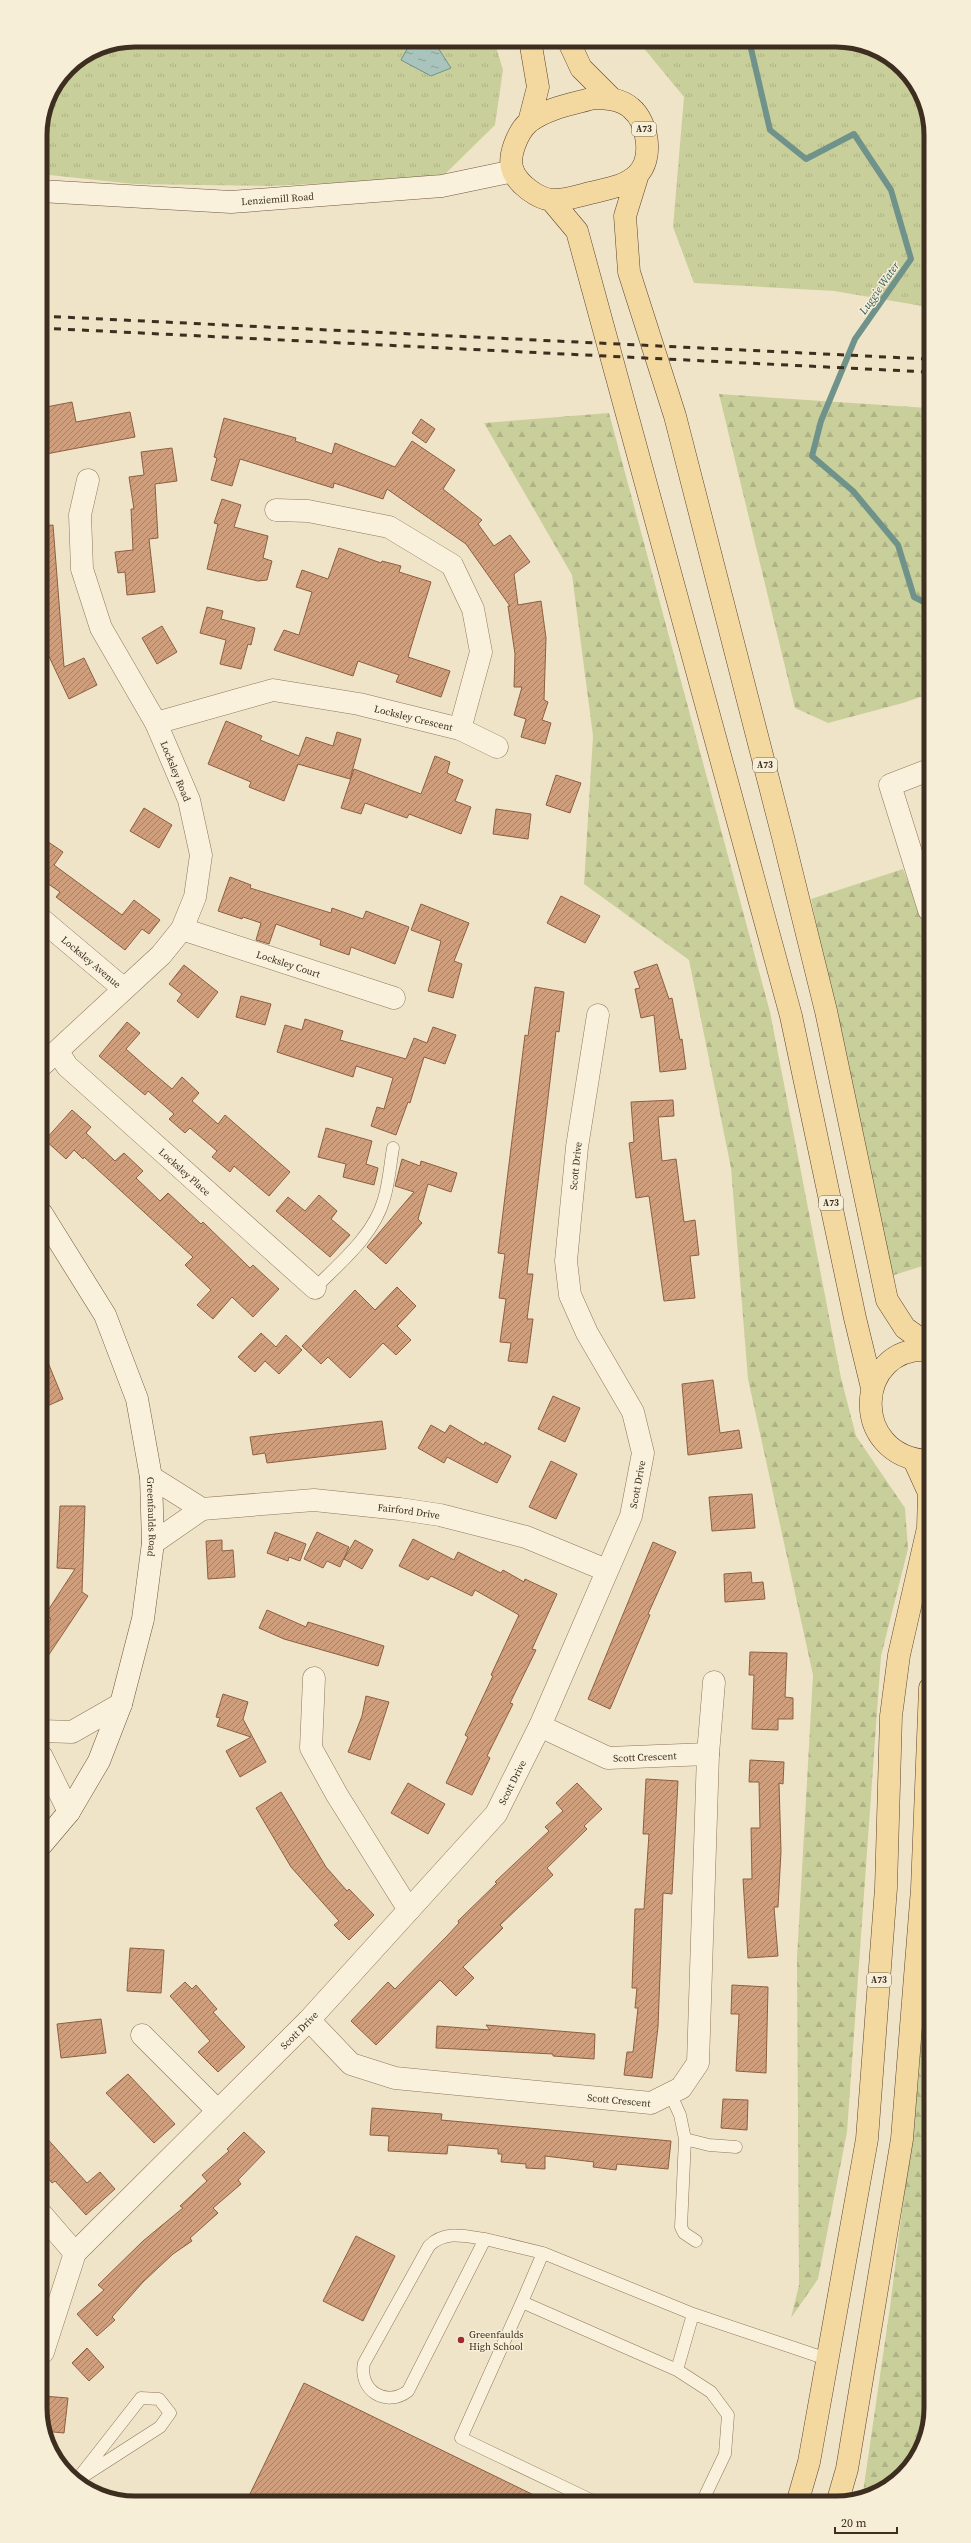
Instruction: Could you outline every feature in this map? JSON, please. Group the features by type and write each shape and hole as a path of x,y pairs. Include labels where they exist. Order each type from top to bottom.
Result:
{"main road":[{"name":"A73","path":"529,122 538,87 531,47"},
{"name":"A73","path":"571,47 581,68 611,98 632,108 642,123 648,142 645,160 638,174 625,216 629,272 675,416 785,844 826,1011 886,1300 904,1328 924,1341"},
{"name":"A73","path":"611,98 594,98 543,113 529,122 519,132 513,150 512,171 524,186 535,194 551,200 577,231 791,1016 854,1311 872,1388 870,1404 872,1419 878,1434 887,1446 900,1455 922,1460"},
{"path":"551,200 568,198 621,185 638,174"},
{"name":"A73","path":"872,1388 880,1373 891,1361 905,1353 924,1351"},
{"name":"A73","path":"799,2496 808,2462 828,2359 867,2139 886,1888 891,1716 899,1655 924,1546"},
{"path":"839,2496 847,2469 902,2139 922,1889 924,1839"}],"street":[{"name":"Lenziemill Road","path":"47,191 231,202 442,186 512,171"},
{"name":"Locksley Road","path":"47,1062 160,955 182,929 195,897 201,855 189,800 156,723 100,628 82,569 80,515 88,480"},
{"name":"Locksley Crescent","path":"156,723 273,690 359,704 460,729 481,652 473,609 452,565 389,527 308,511 276,510"},
{"path":"460,729 497,747"},
{"path":"924,772 890,785 924,894"},
{"name":"Locksley Avenue","path":"47,924 124,989"},
{"name":"Locksley Court","path":"182,929 394,998"},
{"name":"Scott Drive","path":"47,2340 75,2252 309,2020 496,1814 540,1726 606,1570 631,1516 642,1453 633,1412 587,1333 570,1295 566,1261 577,1147 598,1015"},
{"name":"Locksley Place","path":"58,1052 67,1066 315,1288"},
{"name":"Greenfaulds Road","path":"47,1222 104,1315 137,1399 151,1477 153,1543 143,1619 121,1704 99,1761 69,1812 47,1838"},
{"path":"151,1477 202,1509 153,1543"},
{"name":"Fairford Drive","path":"202,1509 314,1500 400,1508 440,1515 526,1537 606,1570"},
{"path":"314,1678 312,1748 337,1795 409,1910"},
{"name":"Scott Crescent","path":"309,2020 352,2064 395,2078 651,2102 681,2088 698,2063 708,1754 714,1682"},
{"path":"47,1731 72,1732 121,1704"},
{"name":"Scott Crescent","path":"540,1726 608,1758 708,1754"},
{"path":"47,1767 69,1812"},
{"path":"142,2035 217,2110"},
{"path":"47,2220 75,2252"}],"lane":[{"path":"315,1288 349,1254 377,1218 384,1199 393,1148"},
{"path":"670,2093 680,2115 685,2139 681,2227 684,2233 696,2241"},
{"path":"685,2139 709,2145 736,2147"},
{"path":"485,2239 408,2391 395,2399 385,2398 375,2393 364,2379 364,2363 429,2246 438,2239 450,2234 485,2239 543,2253 693,2314 828,2359"},
{"path":"543,2253 460,2438 582,2496"},
{"path":"522,2302 677,2370 711,2392 728,2415 725,2454 705,2496"},
{"path":"677,2370 693,2314"},
{"path":"80,2476 141,2398 159,2399 170,2413 160,2427 81,2477"}],"green space":[{"path":"135,47 496,47 503,70 495,125 442,177 271,186 134,184 47,175 47,129 50,112 54,101 62,86 81,65 101,54 118,49"},
{"path":"643,47 842,47 859,50 870,54 890,65 906,81 912,91 921,112 923,123 924,306 834,291 694,283 673,227 684,97"},
{"path":"719,394 924,408 924,696 903,703 828,723 795,708"},
{"path":"609,413 770,1012 841,1378 856,1436 905,1508 908,1549 881,1656 847,2132 818,2279 791,2318 799,2285 797,1958 813,1675 748,1379 731,1168 689,960 584,884 593,736 572,575 484,423"},
{"path":"903,869 924,922 924,1266 891,1276 811,899"},
{"path":"924,1967 923,2420 921,2431 915,2447 906,2462 885,2481 863,2492 890,2307 919,2075"}],"water":[{"path":"408,47 438,47 451,68 431,76 401,60"}],"building":[{"path":"72,402 76,422 130,412 135,437 47,454 47,407"},
{"path":"224,418 296,438 295,441 332,454 335,443 395,467 412,441 455,470 443,489 482,520 478,524 494,546 510,535 530,562 514,574 518,605 541,601 546,638 544,700 548,702 542,720 551,723 545,744 521,737 526,719 514,715 522,687 514,687 515,654 508,606 510,606 466,544 387,489 383,499 334,483 333,488 240,459 232,486 211,480 217,458 214,457"},
{"path":"421,419 435,429 426,443 412,433"},
{"path":"172,448 177,481 155,484 158,538 149,539 155,592 127,595 125,572 118,573 115,552 133,550 131,509 134,509 129,477 144,475 141,452"},
{"path":"222,499 241,505 234,527 268,536 263,558 272,561 267,580 258,581 207,569 218,524 214,523"},
{"path":"53,525 64,667 84,658 97,685 69,699 47,652 47,526"},
{"path":"339,548 381,563 382,561 401,566 399,572 431,582 408,657 450,671 441,697 396,682 399,675 358,661 353,676 274,650 284,630 299,635 312,592 296,587 302,570 328,579"},
{"path":"207,607 223,611 221,619 255,628 251,645 248,644 241,669 220,664 226,640 200,633"},
{"path":"162,626 177,652 157,664 142,638"},
{"path":"226,721 262,736 260,740 299,756 306,737 333,746 337,732 361,739 350,779 298,764 284,801 249,787 251,782 208,764"},
{"path":"435,756 450,762 447,773 463,780 455,801 471,807 461,834 409,814 407,818 365,803 361,814 341,808 354,769 421,794"},
{"path":"556,775 581,783 570,813 546,805"},
{"path":"144,808 172,825 159,848 130,831"},
{"path":"496,809 531,814 528,839 493,834"},
{"path":"47,841 63,852 54,865 122,915 134,900 160,920 149,934 142,929 125,950 56,897 60,892 47,883"},
{"path":"230,877 251,885 250,888 331,913 332,908 363,919 366,911 409,927 395,964 351,947 349,955 320,945 321,940 276,924 269,944 256,940 261,923 243,917 242,919 218,911"},
{"path":"561,896 600,916 585,943 547,923"},
{"path":"421,904 469,923 454,961 462,964 453,998 428,991 441,941 411,930"},
{"path":"657,964 669,999 672,998 680,1040 682,1039 686,1069 660,1072 654,1015 641,1018 635,989 640,988 634,972"},
{"path":"184,965 218,992 198,1018 177,1001 182,994 169,984"},
{"path":"535,987 564,992 559,1032 556,1031 527,1274 533,1274 527,1319 533,1319 527,1363 508,1361 511,1343 500,1342 506,1299 499,1298 505,1254 498,1253 525,1035 528,1036"},
{"path":"241,996 271,1004 265,1025 236,1017"},
{"path":"305,1019 343,1031 340,1040 406,1059 414,1038 427,1043 433,1027 456,1035 445,1064 424,1057 410,1103 408,1102 396,1135 371,1126 377,1107 384,1109 393,1078 356,1066 353,1077 277,1052 285,1025 302,1030"},
{"path":"127,1022 140,1033 126,1049 172,1089 182,1077 199,1093 192,1101 218,1124 225,1115 290,1172 269,1196 234,1166 230,1172 212,1157 217,1151 190,1128 185,1133 169,1119 174,1114 148,1091 145,1095 99,1056"},
{"path":"673,1100 674,1116 658,1117 662,1161 676,1159 684,1222 695,1220 699,1255 690,1256 695,1298 664,1301 649,1196 636,1198 629,1143 634,1142 631,1102"},
{"path":"72,1110 91,1127 86,1133 115,1161 124,1153 143,1171 136,1178 160,1201 168,1193 201,1224 203,1222 250,1268 253,1265 279,1289 253,1317 232,1297 213,1319 197,1305 211,1290 185,1265 193,1257 84,1157 83,1159 74,1150 66,1159 47,1142 47,1138"},
{"path":"326,1128 372,1141 366,1164 378,1168 374,1185 343,1177 346,1164 318,1157"},
{"path":"402,1159 420,1166 421,1161 457,1173 451,1192 428,1184 418,1219 422,1223 386,1264 367,1247 414,1192 395,1186"},
{"path":"319,1195 337,1211 331,1219 350,1235 330,1257 276,1211 288,1197 305,1211"},
{"path":"397,1287 416,1306 397,1326 411,1340 396,1355 383,1343 350,1378 328,1357 321,1364 302,1346 355,1290 375,1310"},
{"path":"261,1333 276,1347 286,1335 302,1350 279,1374 265,1361 255,1372 238,1357"},
{"path":"47,1360 63,1399 47,1406"},
{"path":"713,1380 720,1433 739,1430 742,1448 688,1455 682,1384"},
{"path":"553,1396 580,1408 565,1442 538,1429"},
{"path":"382,1421 386,1449 267,1463 265,1453 253,1455 250,1437"},
{"path":"431,1425 445,1433 450,1425 484,1445 485,1442 511,1456 497,1483 447,1457 444,1463 418,1448"},
{"path":"551,1461 577,1474 556,1519 529,1507"},
{"path":"752,1494 755,1528 712,1531 709,1497"},
{"path":"60,1506 85,1506 82,1592 88,1596 47,1658 47,1625 51,1619 47,1616 47,1612 75,1569 57,1568"},
{"path":"275,1532 306,1544 300,1561 289,1557 288,1561 267,1553"},
{"path":"317,1532 349,1547 340,1567 327,1561 323,1568 304,1559"},
{"path":"413,1539 454,1560 458,1552 501,1573 503,1570 524,1582 525,1579 557,1594 532,1649 536,1650 510,1703 513,1704 487,1756 490,1758 472,1795 446,1783 468,1737 465,1735 493,1676 491,1675 519,1615 475,1590 472,1596 431,1576 428,1580 399,1566"},
{"path":"222,1540 222,1551 233,1550 235,1577 208,1579 206,1541"},
{"path":"355,1540 373,1550 362,1569 344,1559"},
{"path":"653,1542 676,1552 648,1614 650,1615 610,1709 588,1699"},
{"path":"751,1572 752,1583 763,1582 765,1599 725,1602 724,1574"},
{"path":"267,1610 306,1627 308,1622 384,1646 378,1666 284,1639 259,1628"},
{"path":"750,1652 787,1653 785,1697 793,1698 793,1719 778,1719 778,1730 752,1729 754,1675 749,1675"},
{"path":"223,1694 248,1702 243,1719 266,1762 240,1777 226,1751 251,1737 217,1726 220,1718 216,1717"},
{"path":"366,1696 389,1702 370,1760 348,1752 362,1716"},
{"path":"750,1760 784,1762 783,1784 779,1783 781,1851 778,1907 774,1907 778,1956 748,1958 743,1879 752,1879 751,1828 760,1828 759,1782 749,1782"},
{"path":"646,1779 678,1781 672,1894 663,1893 658,2027 652,2078 624,2075 627,2052 633,2052 638,2008 635,2008 637,1988 632,1988 635,1909 644,1909 649,1834 643,1834"},
{"path":"408,1783 445,1804 428,1834 391,1813"},
{"path":"577,1783 602,1809 584,1826 587,1829 547,1868 553,1875 500,1925 503,1928 463,1967 474,1978 456,1996 440,1980 376,2045 351,2021 388,1982 395,1989 447,1936 459,1923 458,1921 497,1883 495,1882 549,1831 545,1827 563,1811 556,1803"},
{"path":"281,1792 326,1867 347,1891 349,1889 374,1915 349,1940 334,1925 339,1921 291,1867 256,1808"},
{"path":"130,1948 164,1950 161,1993 127,1991"},
{"path":"185,1982 192,1989 196,1985 217,2009 213,2012 245,2047 218,2072 198,2052 210,2041 170,1996"},
{"path":"732,1985 768,1987 766,2073 736,2071 739,2014 731,2014"},
{"path":"101,2019 106,2053 61,2058 57,2024"},
{"path":"486,2025 595,2034 594,2059 553,2056 553,2054 436,2048 437,2026 490,2030"},
{"path":"128,2074 175,2124 154,2143 106,2093"},
{"path":"723,2099 748,2100 747,2130 721,2128"},
{"path":"372,2108 442,2114 441,2120 671,2141 668,2169 617,2164 616,2170 593,2167 594,2162 545,2156 545,2169 526,2168 526,2164 501,2162 502,2154 498,2154 498,2149 448,2145 447,2154 388,2151 389,2136 370,2135"},
{"path":"244,2132 265,2152 238,2180 241,2184 213,2208 218,2213 190,2238 192,2241 173,2254 143,2282 112,2317 115,2320 97,2336 77,2314 104,2290 98,2285 143,2241 183,2208 180,2206 207,2181 202,2175 229,2151 227,2149"},
{"path":"47,2138 87,2183 100,2172 115,2189 86,2215 55,2181 52,2183 47,2177"},
{"path":"356,2236 395,2256 363,2321 323,2301"},
{"path":"87,2348 104,2367 89,2381 72,2363"},
{"path":"304,2383 536,2496 249,2496"},
{"path":"47,2396 68,2398 64,2433 50,2432"}],"waterway":[{"name":"Luggie Water","path":"751,47 770,130 806,159 854,134 891,190 911,259 855,339 821,421 812,456 853,491 898,545 914,597 924,602"}],"railway":[{"path":"47,316 924,359"},
{"path":"47,328 924,372"}],"place":[{"name":"Greenfaulds High School","path":"461,2340"}]}
